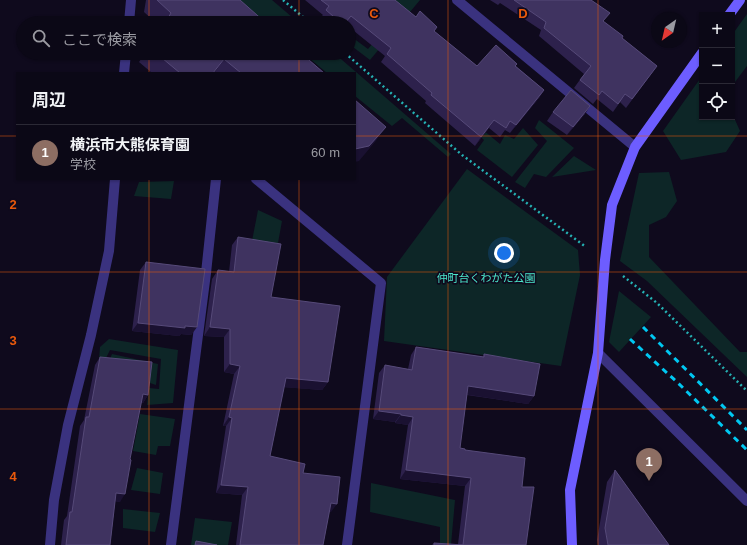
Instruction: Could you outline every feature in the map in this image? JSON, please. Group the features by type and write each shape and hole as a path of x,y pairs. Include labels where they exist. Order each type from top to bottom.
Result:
{"street":[{"path":"130,16 131,0"},
{"path":"457,0 635,147"},
{"path":"731,12 739,1"},
{"path":"572,545 570,490 598,353 604,260 612,205 635,147 699,57"},
{"path":"124,72 125,60"},
{"path":"50,545 54,500 68,426 91,335 108,251 115,180"},
{"path":"171,545 206,273 216,180"},
{"path":"257,180 381,283 347,545"},
{"path":"598,353 747,501"}],"path":[{"path":"283,0 302,16"},
{"path":"353,60 462,155 604,260 657,303 747,391"}],"green space":[{"path":"238,0 272,0 291,16 257,16"},
{"path":"391,0 420,0 370,60 356,49 356,40 368,49 401,10"},
{"path":"747,14 747,66 735,82 735,48 735,31"},
{"path":"311,60 342,60 451,154 448,157 402,118 392,126 356,97 356,72 326,72"},
{"path":"699,80 699,120 735,120 740,131 726,152 681,160 663,131"},
{"path":"539,120 574,148 546,177 534,174 525,188 515,182 547,141 535,128"},
{"path":"477,125 500,144 505,135 514,139 523,128 538,145 512,177 477,150 484,140 472,129"},
{"path":"574,156 596,170 552,177"},
{"name":"仲町台くわがた公園","path":"467,169 578,250 580,275 561,366 384,341 387,277"},
{"path":"669,172 677,201 666,217 649,225 649,257 740,352 747,352 747,377 647,281 620,261 639,173"},
{"path":"174,181 171,199 134,196 139,182"},
{"path":"258,210 282,221 278,243 252,241"},
{"path":"619,291 651,317 619,352 609,342"},
{"path":"109,339 178,350 173,403 147,405 149,388 159,389 161,359 110,350 105,360 99,359 100,347"},
{"path":"112,354 158,364 156,385 150,383 150,369 109,361"},
{"path":"140,414 175,419 170,446 158,446 156,455 133,451"},
{"path":"137,468 163,473 160,494 131,490"},
{"path":"371,483 455,500 451,545 440,545 440,527 370,512"},
{"path":"123,509 160,513 155,532 123,528"},
{"path":"195,518 232,522 228,545 191,545"}],"building":[{"path":"157,0 240,0 258,16 169,16 171,13"},
{"path":"321,0 395,0 416,17 420,11 437,27 434,31 477,66 496,45 517,64 515,66 544,90 516,125 510,121 506,128 494,120 481,137 431,95 432,93 387,54 391,48 356,20 356,16 333,16 326,10 329,6"},
{"path":"514,0 591,0 610,13 603,21 623,36 622,38 657,66 632,99 625,94 618,104 602,91 599,95 580,80 591,66 544,28 546,22"},
{"path":"164,60 223,60 214,72 179,72"},
{"path":"225,60 309,60 323,72 240,72"},
{"path":"571,90 590,106 573,127 553,112"},
{"path":"356,101 386,127 369,146 356,149"},
{"path":"238,237 281,244 271,297 340,306 328,382 286,378 270,456 305,464 303,473 340,477 337,504 331,503 323,545 240,545 248,487 221,485 232,418 229,417 240,366 230,364 230,329 210,327 218,270 234,272"},
{"path":"146,262 205,269 197,327 185,326 185,328 138,323"},
{"path":"416,347 484,357 484,354 540,364 534,396 468,386 460,448 465,450 525,458 522,487 534,487 526,545 463,545 471,478 406,470 413,417 379,411 385,365 412,370"},
{"path":"100,357 152,362 148,395 143,394 130,459 125,494 116,493 110,545 66,545 86,417 89,417"},
{"path":"615,470 669,545 608,545 605,528"},
{"path":"196,541 217,545 195,545"},
{"path":"434,543 463,545 434,545"}],"railway":[{"path":"643,327 747,430"},
{"path":"630,339 747,450"}],"place":[{"name":"横浜市大熊保育園","path":"649,481"}]}
